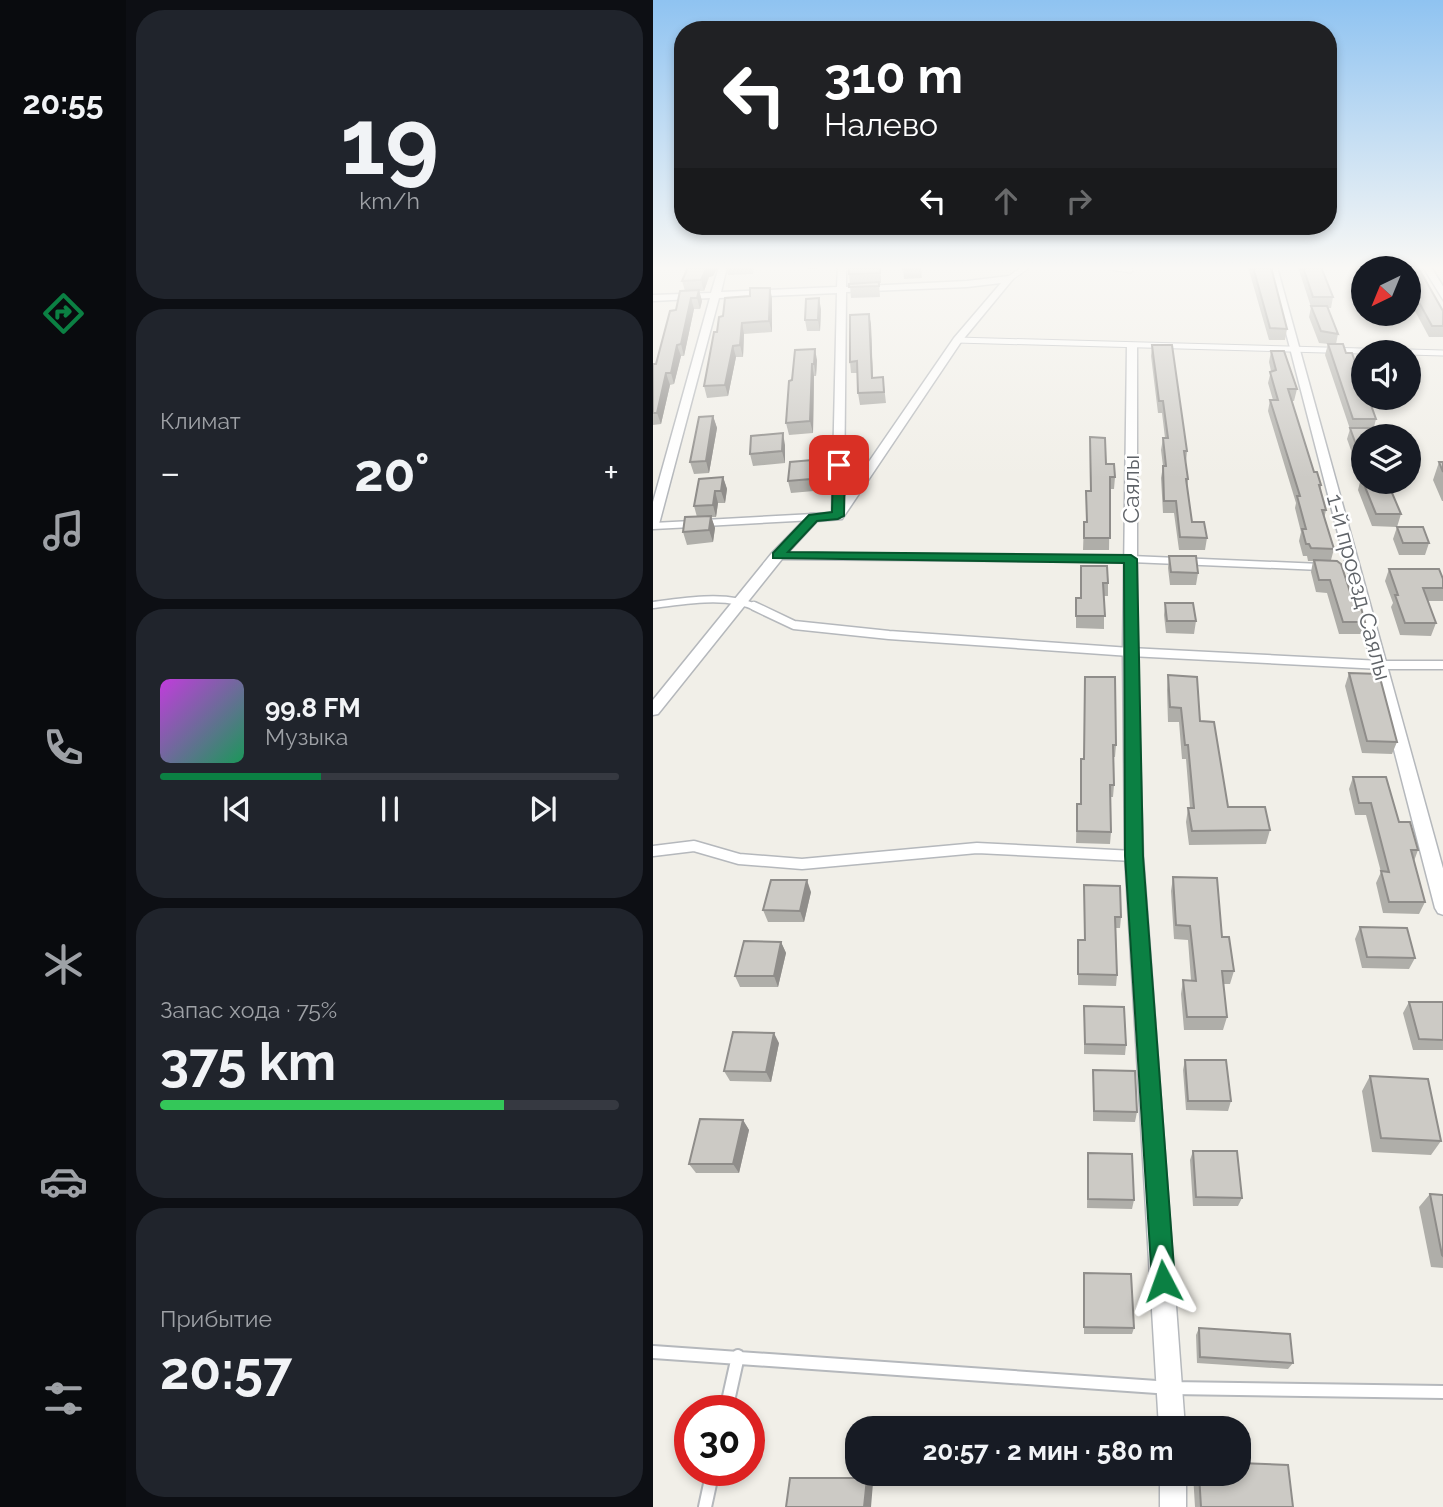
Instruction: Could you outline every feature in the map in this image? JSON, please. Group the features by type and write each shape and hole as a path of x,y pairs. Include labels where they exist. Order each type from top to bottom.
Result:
{"street":[{"path":"653,525 705,337"},
{"path":"838,516 841,337"},
{"path":"838,516 959,337"},
{"name":"1-й проезд Саялы","path":"1294,337 1345,568 1380,665 1443,908"},
{"name":"Саялы","path":"1132,346 1130,652 1134,856 1172,1416"},
{"path":"653,710 777,555 814,517 838,516"},
{"path":"1173,1486 1173,1507"}],"lane":[{"path":"957,340 1351,351"},
{"path":"1421,352 1443,353"},
{"path":"653,525 814,517"},
{"path":"777,555 1131,559 1324,567"},
{"path":"653,606 692,600 741,600 794,625 889,635 1130,652 1380,665 1443,665"},
{"path":"653,851 694,846 739,859 802,864 977,848 1134,856"},
{"path":"653,1352 1171,1388 1443,1392"},
{"path":"729,1395 738,1356"},
{"path":"705,1507 710,1486"}],"building":[{"path":"663,337 682,337 681,344 677,345 671,373 666,373 657,413 653,413 653,364 656,364"},
{"path":"713,337 741,337 740,345 733,346 725,385 704,386"},
{"path":"850,337 870,337 872,378 883,377 884,392 858,393 857,361 850,362"},
{"path":"1328,344 1343,344 1346,353 1351,353 1351,410 1373,410 1376,419 1353,419"},
{"path":"1152,345 1172,345 1187,451 1184,451 1192,522 1204,522 1207,538 1180,537 1176,501 1164,501 1163,466 1166,466 1163,438 1168,438 1163,401 1159,401"},
{"path":"815,349 810,421 786,423 789,381 792,380 795,350"},
{"path":"1271,351 1284,351 1297,389 1288,389 1314,472 1317,472 1321,485 1326,510 1322,510 1334,549 1311,548 1306,544 1302,529 1306,529 1297,496 1300,496 1270,400 1278,400 1270,372 1276,370"},
{"path":"713,416 706,461 690,462 699,417"},
{"path":"783,433 782,451 750,454 751,436"},
{"path":"1090,437 1105,438 1106,464 1114,464 1115,477 1110,477 1110,538 1084,538 1084,522 1087,522 1086,491 1091,491"},
{"path":"812,460 811,479 788,481 790,462"},
{"path":"723,477 721,491 715,491 713,505 694,506 699,479"},
{"path":"1368,494 1393,494 1401,514 1376,514"},
{"path":"711,516 709,530 683,532 685,517"},
{"path":"1397,527 1423,527 1429,543 1403,543"},
{"path":"1169,556 1196,556 1198,573 1171,572"},
{"path":"1314,560 1337,561 1341,564 1354,604 1360,604 1365,622 1343,622 1330,580 1319,580"},
{"path":"1081,566 1107,566 1108,583 1103,583 1105,616 1076,616 1076,598 1081,598"},
{"path":"1389,569 1439,569 1443,588 1423,588 1436,623 1405,623"},
{"path":"1165,603 1193,603 1196,621 1167,621"},
{"path":"1349,673 1379,674 1397,742 1367,741"},
{"path":"1168,675 1197,677 1200,721 1214,722 1228,807 1265,807 1270,830 1192,831 1188,808 1194,808 1188,745 1185,745 1181,708 1170,707"},
{"path":"1085,677 1115,677 1116,745 1113,745 1114,785 1110,785 1111,832 1077,831 1077,804 1081,804 1081,759 1084,759"},
{"path":"1353,777 1386,777 1399,822 1410,822 1418,850 1411,850 1425,902 1389,902 1381,871 1389,872 1371,803 1359,803"},
{"path":"1173,877 1217,878 1222,937 1229,937 1234,971 1222,971 1227,1017 1187,1017 1183,980 1196,981 1190,926 1176,925"},
{"path":"771,880 807,880 800,911 763,910"},
{"path":"1084,885 1120,886 1121,917 1115,917 1117,975 1078,974 1078,940 1085,940"},
{"path":"1360,927 1407,928 1415,958 1367,957"},
{"path":"744,941 781,942 774,976 735,976"},
{"path":"1409,1002 1443,1002 1443,1040 1419,1039"},
{"path":"1084,1006 1124,1007 1126,1045 1085,1044"},
{"path":"733,1032 774,1033 766,1072 724,1071"},
{"path":"1185,1060 1226,1060 1231,1101 1188,1101"},
{"path":"1093,1070 1135,1071 1137,1112 1094,1111"},
{"path":"1370,1076 1428,1079 1441,1141 1381,1138"},
{"path":"700,1119 743,1120 733,1164 689,1164"},
{"path":"1193,1151 1237,1151 1242,1198 1196,1197"},
{"path":"1088,1153 1132,1154 1134,1200 1088,1199"},
{"path":"1430,1194 1443,1195 1443,1256 1442,1255"},
{"path":"1084,1273 1131,1274 1134,1328 1084,1327"},
{"path":"1199,1328 1290,1334 1293,1363 1200,1357"},
{"path":"1251,1463 1288,1465 1293,1507 1201,1507 1200,1486 1251,1486"},
{"path":"790,1478 845,1478 845,1486 866,1486 864,1507 786,1507"}],"route":[{"path":"839,465 838,516 814,517 777,555 1131,559 1134,856 1163,1281"}]}
